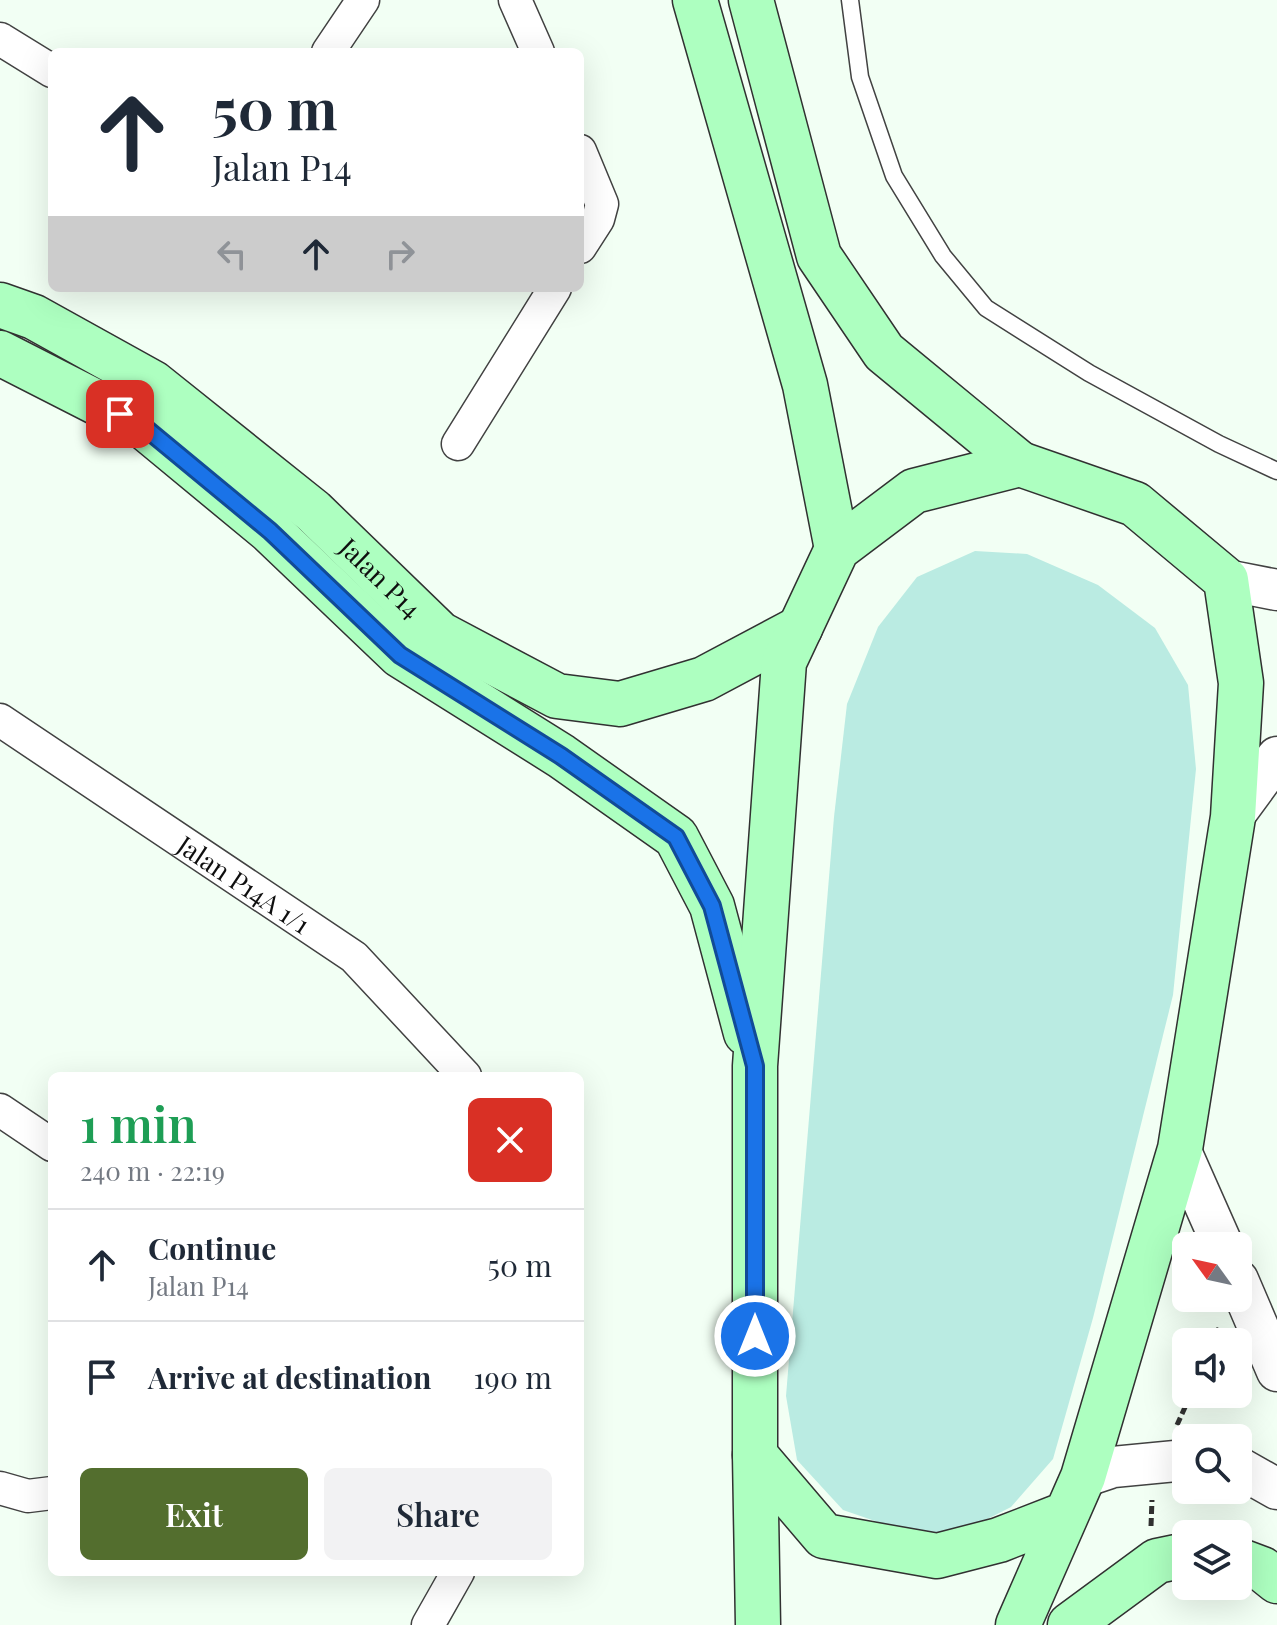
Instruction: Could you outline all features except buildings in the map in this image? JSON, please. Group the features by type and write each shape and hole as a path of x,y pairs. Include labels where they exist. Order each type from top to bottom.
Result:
{"main road":[{"path":"695,0 805,385 837,549"},
{"path":"751,0 819,256 884,352 1020,464 1135,504 1226,580 1241,683 1233,817 1180,1149 1075,1495 1018,1625"},
{"name":"Jalan P14","path":"0,305 34,317 153,383 313,511 440,634 557,696 620,704 704,679 800,628"},
{"name":"Jalan P14","path":"0,353 143,426 270,531 400,655 561,756 676,837 712,906 755,1066"},
{"path":"758,1625 755,1066 784,662 837,549 914,491 1020,464"},
{"path":"755,1455 824,1536 937,1556 999,1540 1075,1495"},
{"path":"1070,1625 1157,1561 1172,1558"},
{"path":"1252,1565 1277,1581"}],"street":[{"path":"331,48 363,0"},
{"path":"515,0 536,48"},
{"path":"0,39 48,69"},
{"path":"584,161 602,204 598,219 584,241"},
{"path":"458,444 553,292"},
{"path":"1226,580 1277,590"},
{"name":"Jalan P14A 1/1","path":"0,720 354,957 461,1072"},
{"path":"1233,817 1277,757"},
{"path":"0,1110 48,1142"},
{"path":"1180,1149 1217,1232"},
{"path":"1252,1312 1277,1371"},
{"path":"1075,1495 1113,1467 1172,1451"},
{"path":"1252,1475 1277,1489"},
{"path":"0,1488 28,1496 48,1494"},
{"path":"428,1625 456,1576"}],"lane":[{"path":"850,0 860,77 894,176 943,256 986,308 1089,373 1219,444 1277,471"}],"path":[{"path":"1151,1529 1152,1486"}],"shaded area":[{"path":"975,551 1027,554 1098,585 1155,628 1188,685 1196,769 1173,995 1093,1318 1053,1459 1011,1507 948,1539 904,1531 843,1510 797,1460 786,1396 834,817 847,704 878,627 917,577"}],"route":[{"path":"120,414 143,426 270,531 400,655 561,756 676,837 712,906 755,1066 755,1336"}]}
